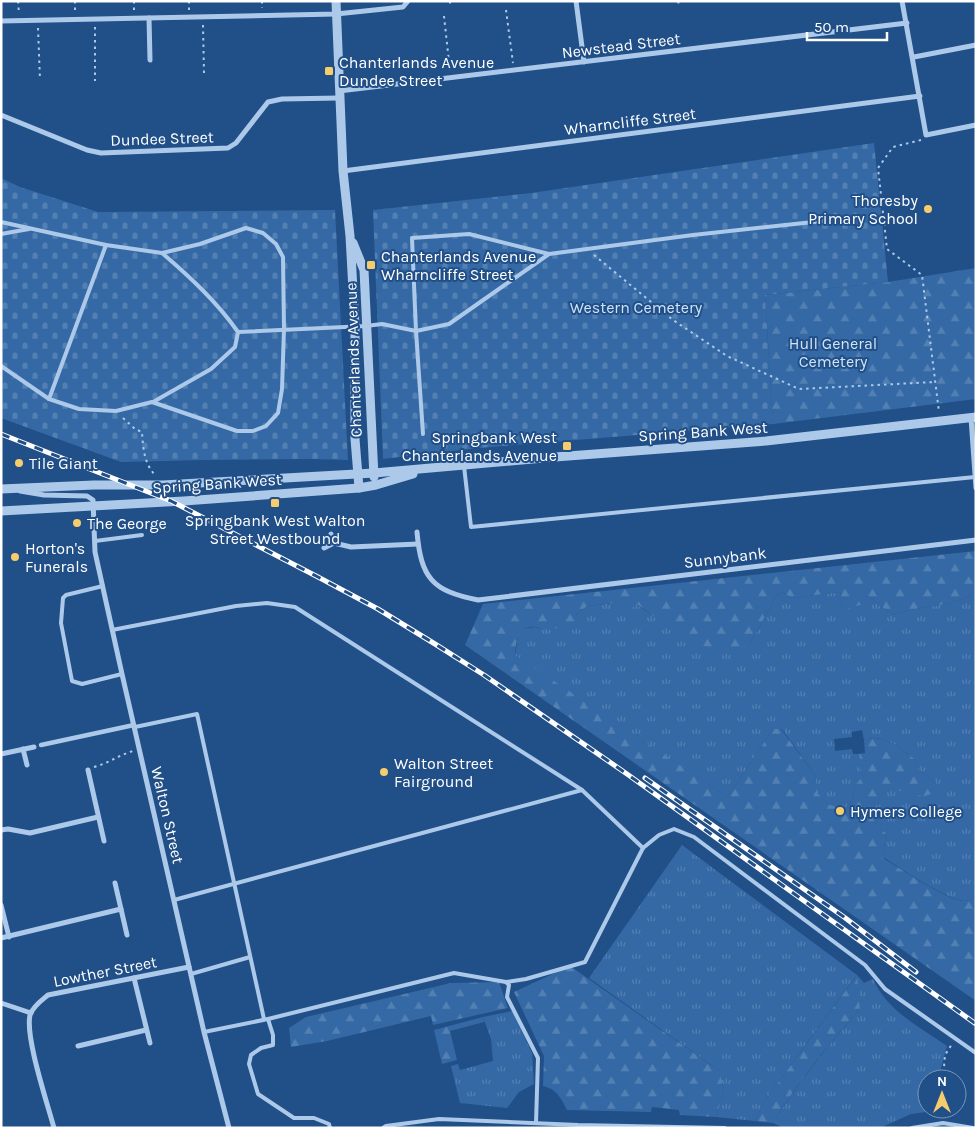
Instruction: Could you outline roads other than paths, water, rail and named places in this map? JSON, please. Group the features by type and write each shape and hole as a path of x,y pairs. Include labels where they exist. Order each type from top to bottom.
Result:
{"street":[{"name":"Chanterlands Avenue","path":"336,1 343,171 350,236 355,326 355,439 359,488"},
{"path":"1,21 336,14 403,7 408,1"},
{"path":"576,1 584,62"},
{"path":"902,1 914,58 926,135 976,125"},
{"path":"149,18 150,60"},
{"name":"Newstead Street","path":"339,94 451,78 907,22"},
{"path":"914,58 976,46"},
{"name":"Dundee Street","path":"1,115 87,150 101,153 228,148 236,143 268,102 339,94"},
{"name":"Wharncliffe Street","path":"343,171 920,96"},
{"name":"Chanterlands Avenue","path":"350,236 364,270 376,485"},
{"path":"973,417 976,488"},
{"name":"Spring Bank West","path":"3,489 94,485 163,485 374,473 555,457 766,442 973,417"},
{"name":"Spring Bank West","path":"1,511 184,501 359,488 376,485 433,468"},
{"path":"3,489 44,495 87,496 93,500 94,505"},
{"name":"Walton Street","path":"94,505 95,552 102,586 204,1032 229,1128"},
{"path":"324,548 334,543 352,547 418,544 418,532"},
{"path":"331,534 334,543"},
{"name":"Sunnybank","path":"418,544 421,564 428,577 442,589 462,597 478,600 976,540"},
{"path":"41,745 135,726"},
{"path":"1,754 34,747"},
{"path":"23,749 27,765"},
{"path":"88,770 104,841"},
{"path":"1,830 8,828 30,833 98,817"},
{"path":"115,883 127,935"},
{"path":"1,905 9,937"},
{"path":"1,938 121,909"},
{"name":"Lowther Street","path":"31,1013 48,995 134,978 190,970"},
{"path":"134,978 150,1043"},
{"path":"1,1003 31,1013 28,1032 54,1128"},
{"path":"78,1046 146,1030"}],"lane":[{"path":"423,434 412,238 469,234 549,254 586,248 823,221"},
{"path":"1,222 106,245 162,253 200,244 246,228 263,233 276,244 283,257 284,329 282,389 278,413 266,426 253,431 237,431 152,402"},
{"path":"1,234 32,229"},
{"path":"48,399 106,245"},
{"path":"1,366 48,399 79,409 116,411 152,402 211,369 235,348 238,332 211,298 162,253"},
{"path":"238,332 382,324 416,330 449,324 549,254"},
{"path":"464,465 471,527 975,477"},
{"path":"95,541 142,535"},
{"path":"102,586 66,595 63,598 61,623 72,681 82,684 122,674"},
{"path":"112,630 236,606 267,603 295,607 582,790 643,848"},
{"path":"135,726 197,714 250,957 266,1019 273,1035 273,1045 261,1048 251,1055 250,1064 258,1094 294,1118 314,1118 329,1124 330,1128"},
{"path":"174,900 582,790"},
{"path":"204,1032 266,1019 454,973 506,982 526,979 585,962 643,848 659,835 674,829 694,837 865,965 885,989 976,1053"},
{"path":"190,970 250,957"},
{"path":"506,982 509,986 507,996 538,1058 536,1123"},
{"path":"383,1128 439,1119 725,1128"},
{"path":"912,1128 943,1123 973,1128"}],"railway":[{"path":"1,434 171,501 378,609 484,675 627,774 976,1024"},
{"path":"645,778 844,917 916,972"}],"place":[{"name":"Chanterlands Avenue Dundee Street","path":"329,71"},
{"name":"Thoresby Primary School","path":"928,209"},
{"name":"Chanterlands Avenue Wharncliffe Street","path":"371,265"},
{"name":"Springbank West Chanterlands Avenue","path":"567,446"},
{"name":"Tile Giant","path":"19,463"},
{"name":"Springbank West Walton Street Westbound","path":"275,503"},
{"name":"The George","path":"77,523"},
{"name":"Horton's Funerals","path":"15,557"},
{"name":"Walton Street Fairground","path":"384,772"},
{"name":"Hymers College","path":"840,811"}],"park label":[{"name":"Western Cemetery","path":"636,307"},
{"name":"Hull General Cemetery","path":"833,352"}]}
